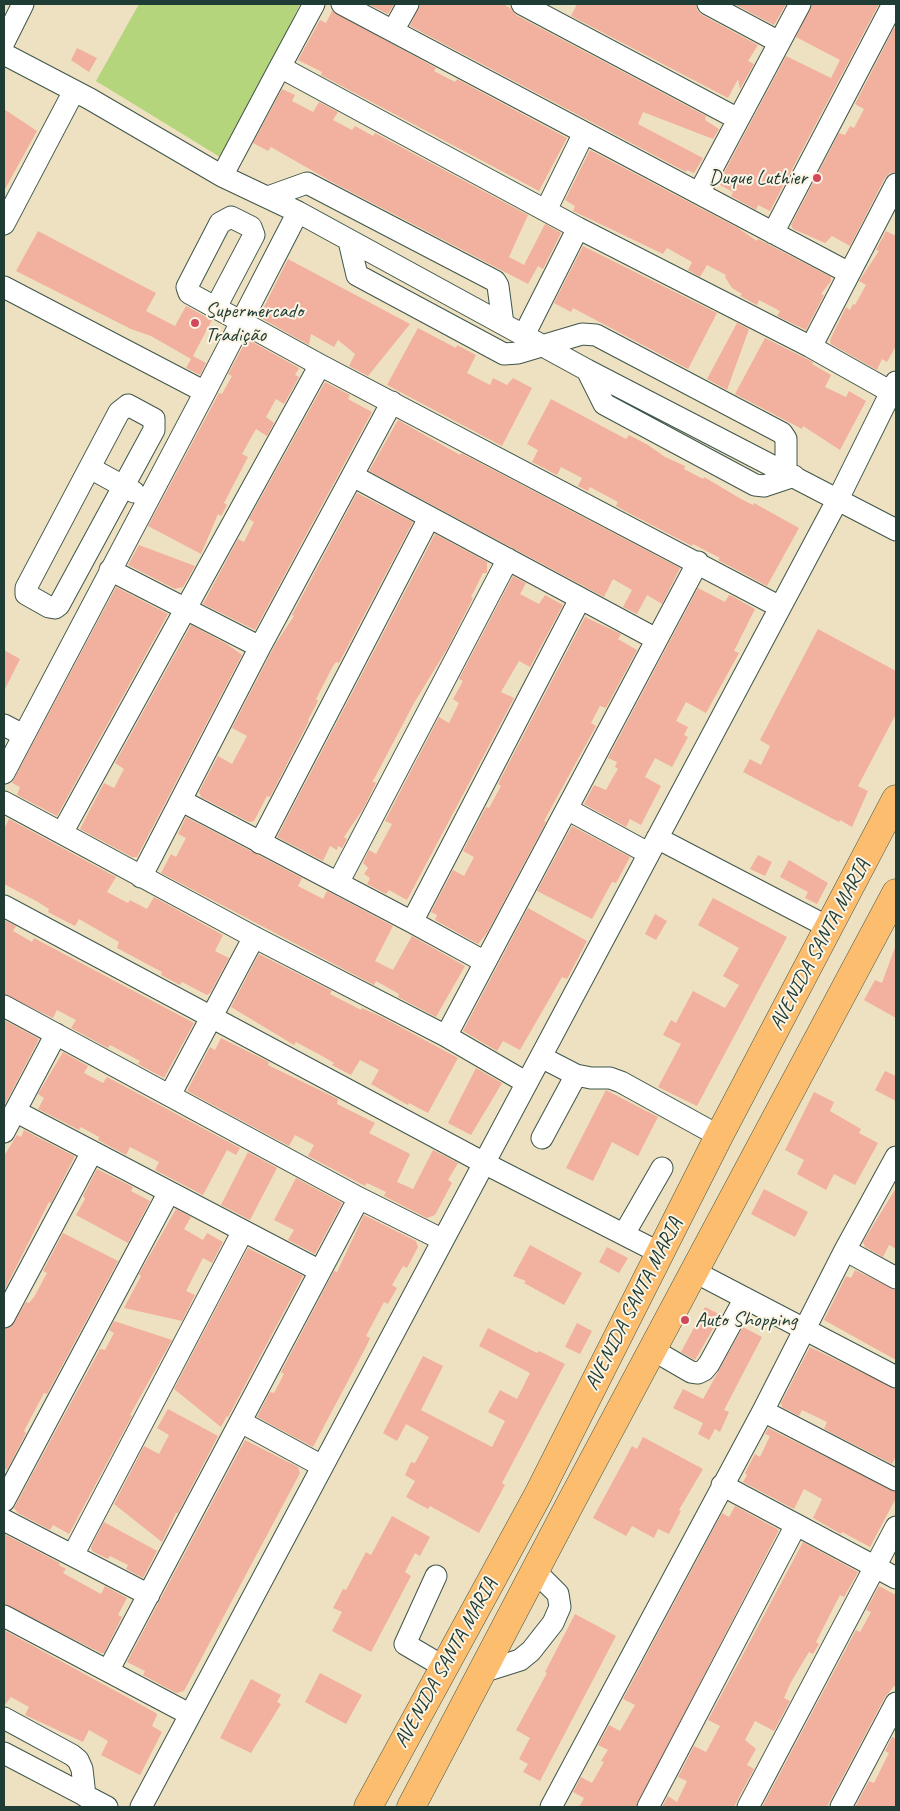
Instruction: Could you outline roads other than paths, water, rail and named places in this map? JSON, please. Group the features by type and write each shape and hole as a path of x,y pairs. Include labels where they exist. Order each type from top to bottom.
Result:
{"main road":[{"name":"AVENIDA SANTA MARIA","path":"368,1807 538,1494 719,1136 896,799"},
{"name":"AVENIDA SANTA MARIA","path":"412,1807 570,1504 896,894"},
{"path":"778,1024 778,1039 788,1051 802,1054 815,1048"},
{"path":"760,1059 774,1053 788,1057 797,1068 796,1083"},
{"path":"538,1494 538,1512 547,1518 556,1520 570,1504"}],"street":[{"path":"4,42 23,4"},
{"path":"222,176 314,4"},
{"path":"342,4 849,273"},
{"path":"393,31 408,4"},
{"path":"522,4 738,119"},
{"path":"708,4 779,42"},
{"path":"699,193 800,4"},
{"path":"773,233 893,4"},
{"path":"9,64 74,91 222,176 298,212 587,370 896,530"},
{"path":"141,1807 838,499 894,387 811,347 578,228 280,67"},
{"path":"4,224 11,192 74,91"},
{"path":"546,210 584,133"},
{"path":"268,198 307,183 495,281 498,286 503,324"},
{"path":"811,347 896,184"},
{"path":"4,773 298,212"},
{"path":"524,335 578,228"},
{"path":"349,240 357,275 504,354 518,353 582,334 596,335 782,434 786,439 790,474"},
{"path":"4,287 205,392"},
{"path":"216,307 241,323 698,562 780,607"},
{"path":"62,833 320,365"},
{"path":"141,877 260,648 392,402"},
{"path":"128,405 154,419 156,425 59,605 55,608 49,607 25,592 90,468 119,412 128,405"},
{"path":"90,468 148,500"},
{"path":"353,476 656,639"},
{"path":"260,843 429,518"},
{"path":"338,883 508,558"},
{"path":"446,1036 698,562"},
{"path":"110,570 260,648"},
{"path":"412,922 580,598"},
{"path":"4,725 23,735"},
{"path":"182,801 484,962"},
{"path":"4,802 254,937 446,1036 527,1083"},
{"path":"567,809 653,845 828,927"},
{"path":"4,906 484,1163 660,1252"},
{"path":"170,1095 254,937"},
{"path":"4,1006 359,1198 443,1240"},
{"path":"4,1132 56,1034"},
{"path":"541,1057 576,1075 591,1078 610,1078 621,1082 719,1136"},
{"path":"542,1138 576,1075"},
{"path":"15,1112 320,1271"},
{"path":"4,1317 92,1152"},
{"path":"624,1234 662,1168"},
{"path":"551,1807 763,1411 844,1250 893,1170"},
{"path":"4,1501 169,1192"},
{"path":"108,1672 359,1198"},
{"path":"73,1555 243,1230"},
{"path":"844,1250 896,1278"},
{"path":"695,1272 896,1377"},
{"path":"653,1350 692,1372 698,1373 704,1370 745,1298"},
{"path":"763,1411 896,1480"},
{"path":"241,1422 322,1466"},
{"path":"722,1485 896,1578"},
{"path":"4,1520 149,1595"},
{"path":"648,1807 796,1525"},
{"path":"748,1807 896,1527"},
{"path":"482,1672 520,1660 531,1651 553,1623 560,1606 558,1594 535,1571"},
{"path":"436,1576 405,1644 444,1667"},
{"path":"4,1616 190,1714"},
{"path":"841,1807 896,1703"},
{"path":"4,1718 78,1760 82,1770 85,1796"},
{"path":"4,1753 107,1807"}],"place":[{"name":"Duque Luthier","path":"817,178"},
{"name":"Supermercado Tradição","path":"195,323"},
{"name":"Auto Shopping","path":"685,1320"}]}
